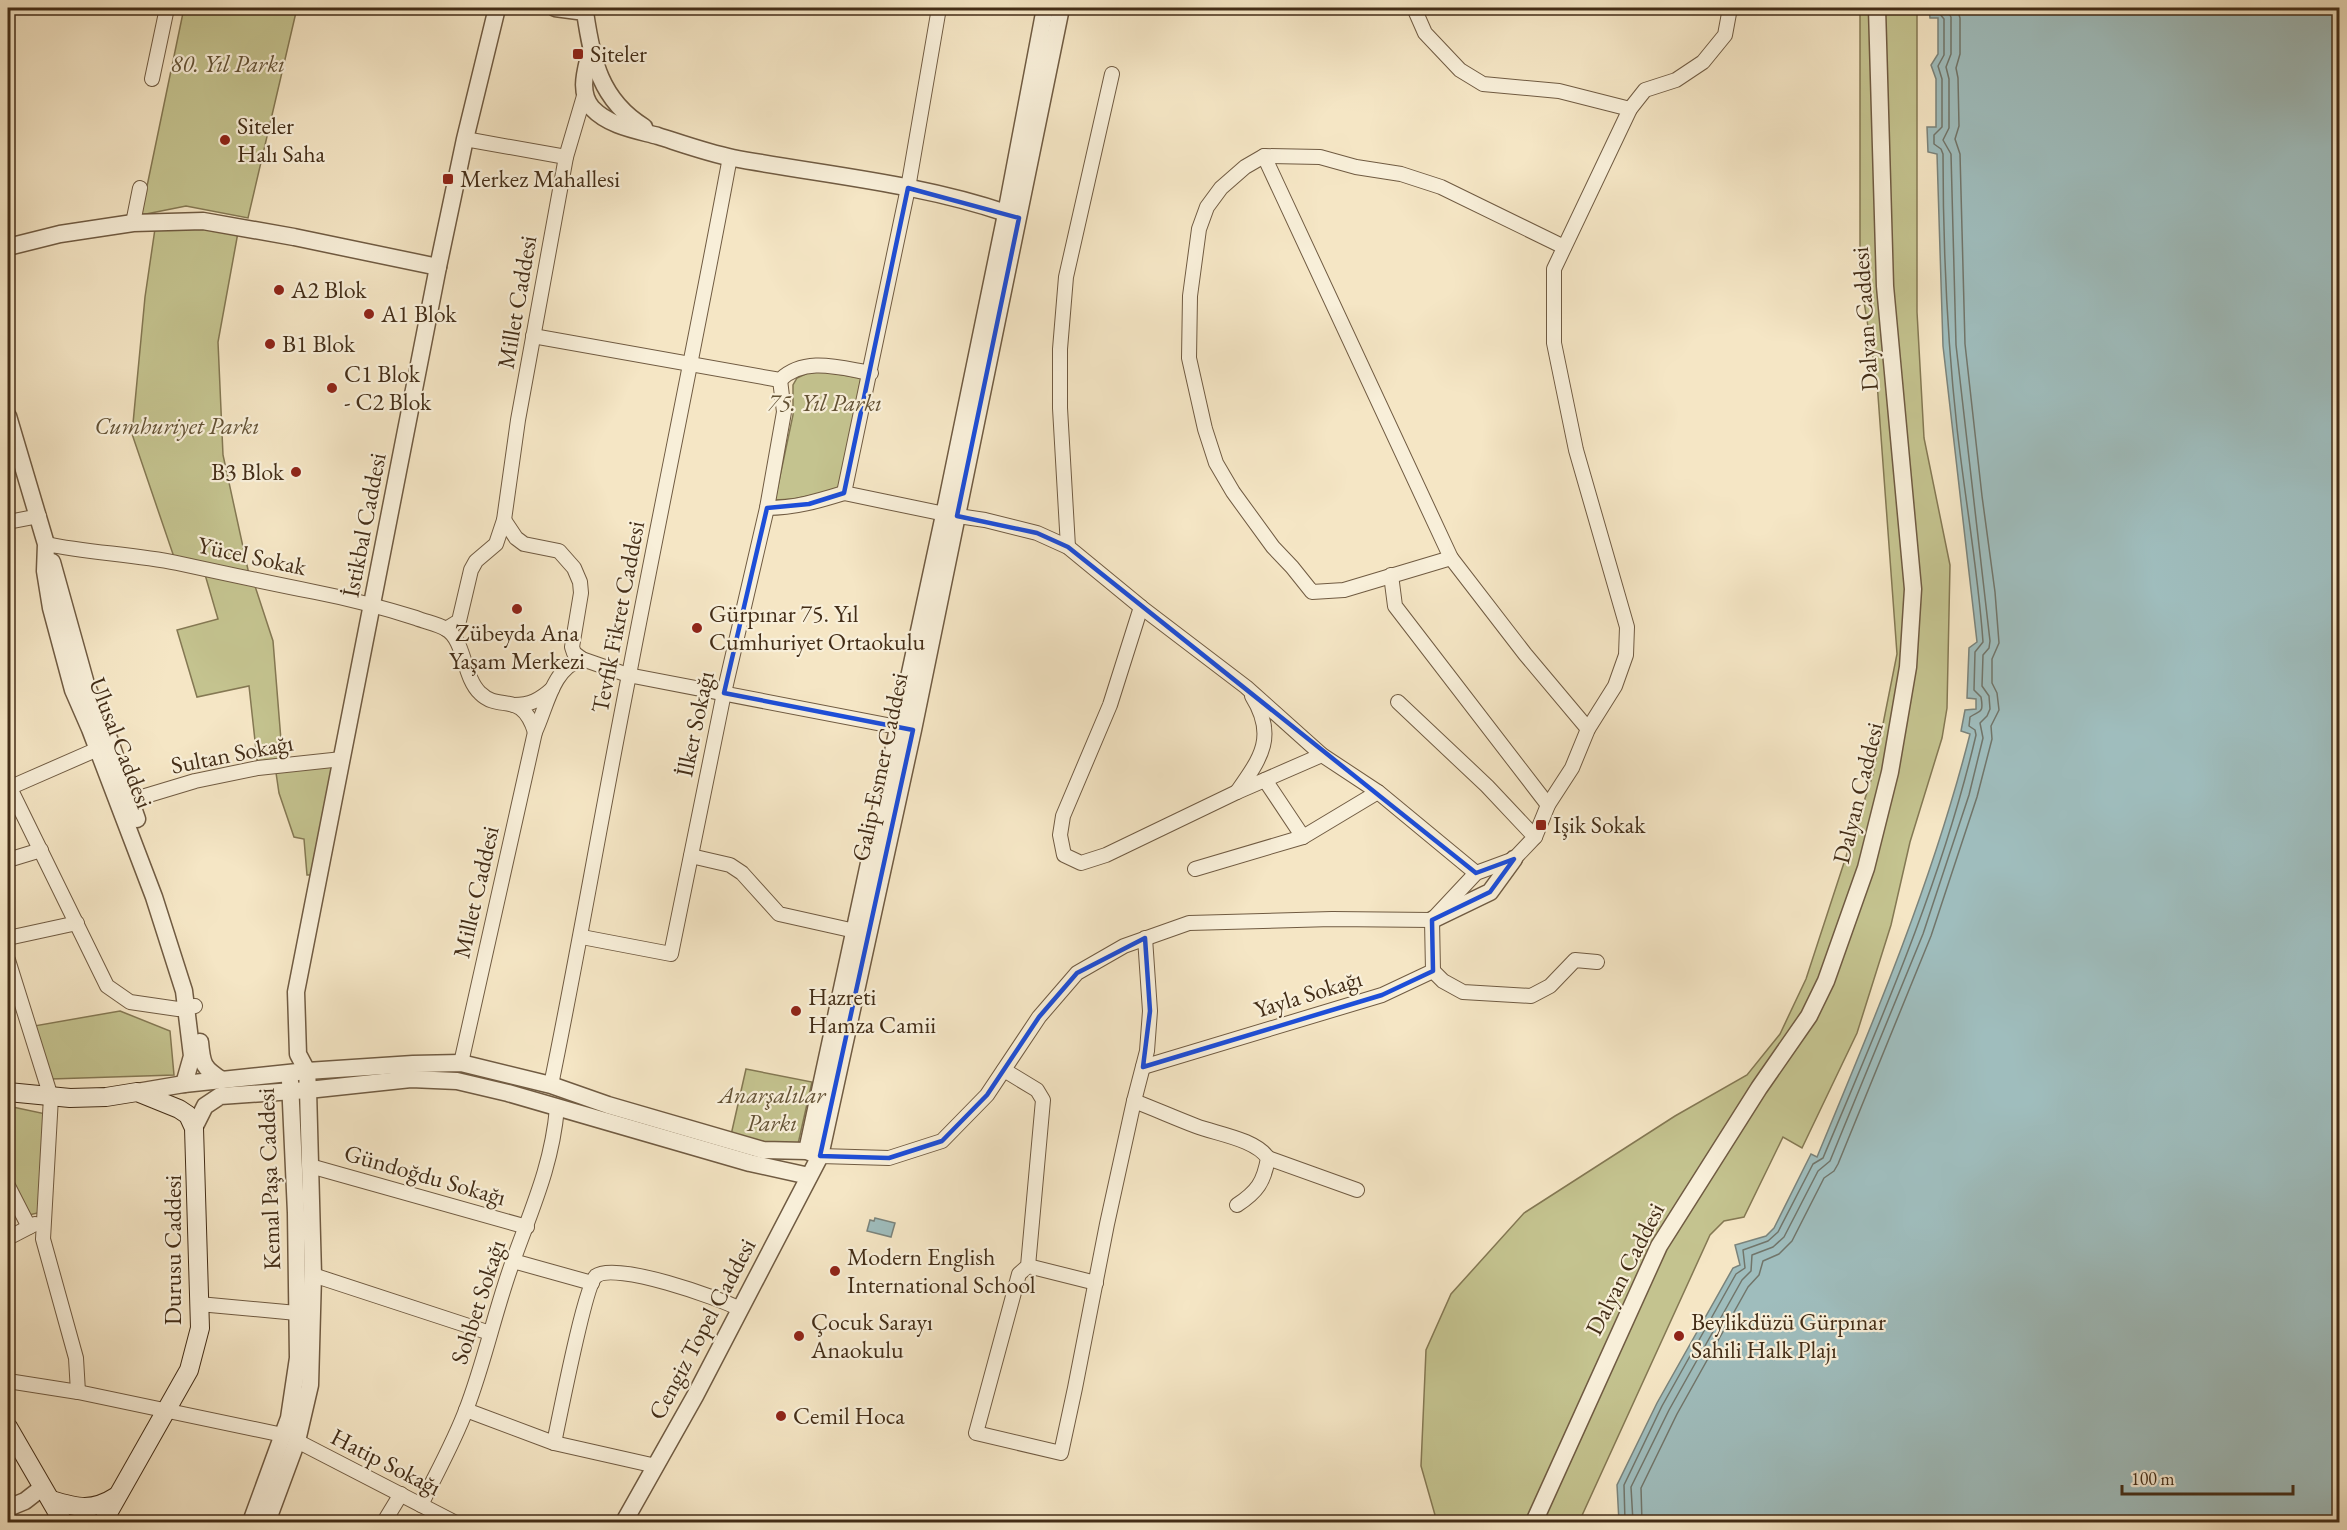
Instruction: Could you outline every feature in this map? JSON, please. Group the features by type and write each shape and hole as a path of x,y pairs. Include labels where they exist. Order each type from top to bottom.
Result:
{"main road":[{"path":"8,1092 51,1097 106,1096 137,1092 179,1109 188,1115 194,1128"},
{"name":"Durusu Caddesi","path":"103,1522 189,1370 200,1328 194,1128"},
{"path":"8,1427 63,1522"},
{"path":"47,1494 73,1507 86,1508 99,1506 117,1496"}],"street":[{"path":"152,80 167,8"},
{"name":"İstikbal Caddesi","path":"298,1054 296,992 438,267 465,139 497,8"},
{"path":"555,8 585,10 591,52 603,85 626,115 666,139"},
{"path":"844,493 908,188 939,8"},
{"path":"591,52 585,72 584,96 591,107 615,123 730,157 908,188 985,206 1011,215 1046,8"},
{"name":"Galip Esmer Caddesi","path":"814,1154 951,515 1011,215 1061,8"},
{"path":"1414,8 1425,33 1460,70 1483,84 1559,91 1630,109"},
{"path":"137,1092 184,1084 307,1071 461,1063 551,1085 608,1105 763,1150 889,1158 942,1141 987,1095 1039,1017 1077,973 1124,945 1189,923 1332,919 1432,920 1490,892 1514,859 1535,837 1548,805 1572,768 1588,729 1615,686 1626,655 1627,627 1576,450 1554,343 1554,269 1630,109 1645,90 1676,80 1703,62 1725,35 1730,8"},
{"name":"Dalyan Caddesi","path":"1538,1519 1659,1246 1759,1088 1809,1016 1826,981 1866,868 1890,772 1904,696 1913,589 1885,286 1877,8"},
{"path":"1068,547 1060,408 1060,349 1066,277 1112,74"},
{"name":"Millet Caddesi","path":"486,554 496,544 504,520 518,420 566,157 584,96"},
{"path":"465,139 566,157"},
{"path":"1451,558 1344,590 1312,592 1273,548 1233,492 1216,463 1205,429 1189,358 1190,296 1199,229 1207,207 1221,188 1245,167 1264,156 1320,157 1356,167 1401,174 1441,187 1564,247"},
{"path":"1264,156 1451,558 1525,654 1588,729"},
{"name":"Tevfik Fikret Caddesi","path":"551,1085 582,937 628,675 692,364 730,157"},
{"path":"133,223 140,188"},
{"path":"8,247 60,234 133,223 203,221 438,267"},
{"path":"533,336 780,380 788,372 812,365 871,373"},
{"name":"İlker Sokağı","path":"582,937 670,954 724,693 767,508 784,412 780,380"},
{"path":"8,416 55,570 104,745 194,989 191,1007 192,1056 184,1084"},
{"path":"767,508 799,506 844,493 985,520 1037,533 1068,547 1141,607 1246,687 1322,755 1378,792 1476,873"},
{"path":"8,522 39,516"},
{"path":"504,520 524,544"},
{"name":"Yücel Sokak","path":"46,544 176,563 373,604 446,628"},
{"path":"458,644 471,570 476,561 486,554 512,544 524,544 559,551 574,567 580,582 581,593 572,647 563,670 552,688 541,698 527,705 514,705"},
{"path":"1390,575 1395,606 1548,805"},
{"path":"1141,607 1110,705 1063,816 1060,835 1064,855 1081,863 1106,855 1237,792 1322,755"},
{"path":"461,617 455,625 446,628 458,644 471,682 484,697 514,705 525,711 531,719 535,732"},
{"path":"572,647 574,653 582,659 628,675 906,729 855,931 814,1154"},
{"path":"563,670 573,662 582,659"},
{"path":"1237,792 1259,761 1264,740 1258,706 1246,687"},
{"name":"Millet Caddesi","path":"461,1063 535,732 552,688"},
{"path":"1398,702 1487,786 1535,837"},
{"path":"104,745 9,786 42,850 106,987 130,1002 178,1009 191,1007"},
{"name":"Sultan Sokağı","path":"125,802 195,781 258,768 342,759"},
{"path":"1265,780 1303,837"},
{"path":"1195,869 1303,837 1378,792"},
{"path":"8,860 42,850"},
{"path":"690,856 730,865 779,914 855,931"},
{"path":"1514,859 1476,873 1432,920 1433,971 1443,981 1463,992 1531,996 1550,987 1575,960 1597,962"},
{"path":"8,938 79,927"},
{"path":"1004,1070 1037,1090 1043,1100 1028,1266 1019,1274 976,1432 1060,1453 1134,1101 1147,1052 1149,1011 1145,938"},
{"path":"8,960 51,1097 43,1239 75,1358 78,1392"},
{"name":"Yayla Sokağı","path":"1143,1067 1382,995 1433,971"},
{"path":"191,1007 202,1063 209,1072 222,1080"},
{"name":"Kemal Paşa Caddesi","path":"267,1522 290,1438 289,1418 298,1358 300,1091 307,1071 298,1054"},
{"name":"Kemal Paşa Caddesi","path":"251,1522 290,1438 310,1385 313,1275 310,1166 300,1091 290,1073 298,1054"},
{"path":"457,1081 461,1063"},
{"path":"194,1128 204,1106 220,1096 300,1091 411,1079 457,1081 739,1160 809,1176"},
{"path":"1134,1101 1196,1126 1239,1139 1263,1152 1268,1158 1357,1190"},
{"name":"Sohbet Sokağı","path":"421,1505 466,1410 554,1138 557,1108"},
{"name":"Cengiz Topel Caddesi","path":"624,1522 740,1309 809,1176 814,1154"},
{"path":"1237,1205 1254,1194 1265,1172 1268,1158"},
{"name":"Gündoğdu Sokağı","path":"310,1166 527,1227"},
{"path":"8,1186 29,1227"},
{"path":"8,1238 44,1218"},
{"path":"513,1261 592,1283"},
{"path":"1028,1266 1096,1283"},
{"path":"554,1443 584,1310 592,1283 598,1275 604,1272 626,1273 708,1295 740,1309"},
{"path":"313,1275 490,1333"},
{"path":"199,1304 297,1313"},
{"name":"Hatip Sokağı","path":"8,1381 168,1410 290,1438 454,1522"},
{"path":"466,1410 554,1443 656,1466"},
{"path":"8,1508 47,1494"},
{"path":"384,1522 401,1494"}],"highlighted area":[{"path":"908,188 1019,218 957,516 1037,533 1068,547 1476,873 1514,859 1490,892 1432,920 1433,971 1382,995 1143,1067 1150,1011 1145,938 1077,973 1039,1017 987,1095 942,1141 889,1158 820,1156 913,730 724,693 767,508 809,504 844,493"}],"green space":[{"name":"80. Yıl Parkı","path":"184,8 297,8 248,218 186,206 141,215"},
{"path":"1860,8 1917,8 1917,312 1924,438 1950,565 1947,708 1942,738 1910,842 1891,925 1857,1033 1802,1148 1783,1137 1744,1217 1724,1221 1710,1235 1579,1522 1437,1522 1421,1466 1426,1350 1451,1294 1524,1213 1675,1116 1747,1075 1780,1034 1806,979 1873,774 1897,654 1877,382 1860,277"},
{"name":"Cumhuriyet Parkı","path":"156,222 239,227 218,342 223,455 250,579 253,580 273,641 283,765 336,764 319,875 307,875 304,839 294,837 279,793 275,766 258,768 249,686 197,697 177,630 218,619 204,571 176,563 132,434 145,297"},
{"name":"75. Yıl Parkı","path":"814,370 861,378 841,489 794,499 775,500 793,415 793,385 797,378"},
{"path":"120,1011 170,1031 174,1075 51,1079 34,1026"},
{"name":"Anarşalılar Parkı","path":"746,1069 812,1082 798,1144 775,1146 731,1135"},
{"path":"8,1106 46,1114 42,1212 29,1215 8,1170"}],"water":[{"path":"1929,8 2339,8 2339,1522 1619,1522 1617,1485 1657,1403 1733,1268 1740,1265 1735,1245 1766,1236 1774,1228 1811,1154 1817,1157 1881,1001 1921,895 1970,734 1961,731 1965,710 1976,709 1976,699 1967,698 1969,648 1977,642 1943,346 1937,154 1928,152 1927,127 1936,127 1936,79 1931,65 1938,54 1938,18 1930,18"},
{"path":"875,1218 895,1223 891,1237 867,1231 870,1220 874,1221"}],"place":[{"name":"Siteler","path":"578,54"},
{"name":"Siteler Halı Saha","path":"225,140"},
{"name":"Merkez Mahallesi","path":"448,179"},
{"name":"A2 Blok","path":"279,290"},
{"name":"A1 Blok","path":"369,314"},
{"name":"B1 Blok","path":"270,344"},
{"name":"C1 Blok - C2 Blok","path":"332,388"},
{"name":"B3 Blok","path":"296,472"},
{"name":"Zübeyda Ana Yaşam Merkezi","path":"517,609"},
{"name":"Gürpınar 75. Yıl Cumhuriyet Ortaokulu","path":"697,628"},
{"name":"Işik Sokak","path":"1541,825"},
{"name":"Hazreti Hamza Camii","path":"796,1011"},
{"name":"Modern English International School","path":"835,1271"},
{"name":"Çocuk Sarayı Anaokulu","path":"799,1336"},
{"name":"Beylikdüzü Gürpınar Sahili Halk Plajı","path":"1679,1336"},
{"name":"Cemil Hoca","path":"781,1416"}]}
